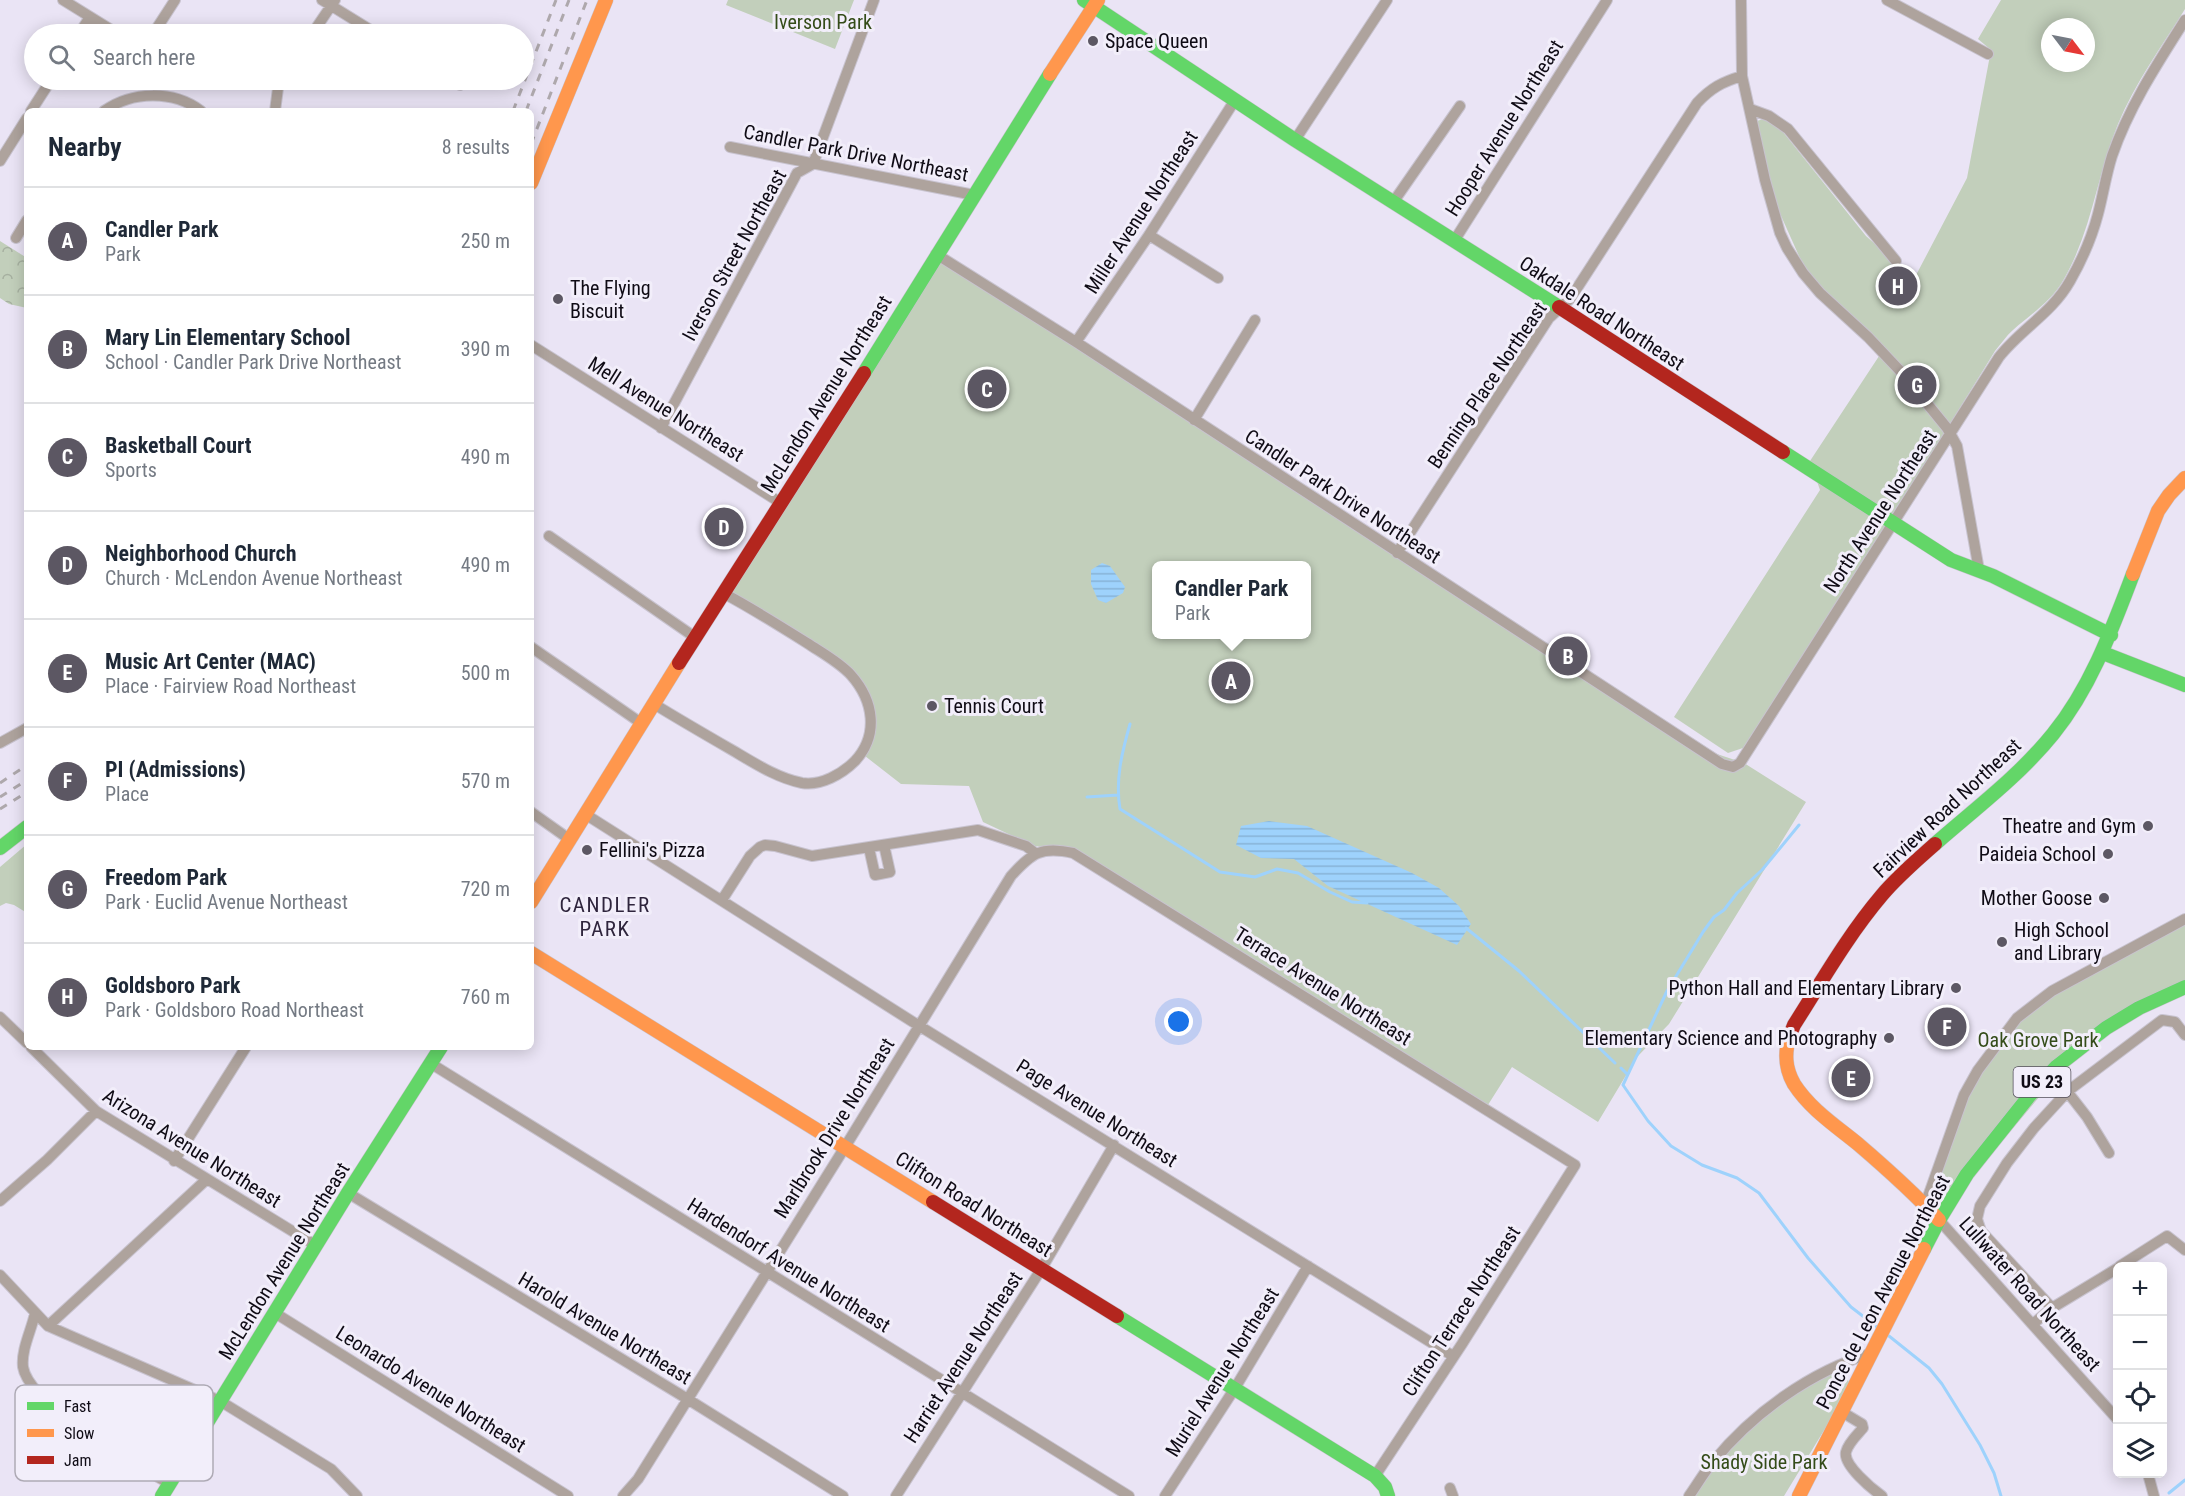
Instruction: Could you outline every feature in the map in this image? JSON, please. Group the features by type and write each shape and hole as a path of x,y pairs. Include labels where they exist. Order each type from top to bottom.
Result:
{"main road":[{"path":"534,176 606,0"},
{"name":"Oakdale Road Northeast","path":"1092,2 1295,140 1394,201 1951,560 1979,570 2111,635"},
{"name":"McLendon Avenue Northeast","path":"534,897 974,195 1092,2"},
{"name":"Fairview Road Northeast","path":"1940,1220 1912,1191 1798,1090 1787,1067 1785,1051 1787,1041 1794,1025 1884,892 1924,853 1989,799 2042,746 2076,700 2111,635 2158,511 2185,478"},
{"path":"2103,653 2185,685"},
{"path":"0,848 24,830"},
{"name":"Clifton Road Northeast","path":"534,955 1375,1476 1385,1487 1388,1496"},
{"name":"Ponce de Leon Avenue Northeast","path":"1799,1496 1940,1220 1967,1174 2030,1095 2052,1072 2114,1023 2139,1008 2185,987"},
{"name":"McLendon Avenue Northeast","path":"213,1413 315,1245 439,1050"},
{"name":"McLendon Avenue Northeast","path":"162,1496 172,1481"}],"street":[{"path":"63,0 102,24"},
{"path":"159,24 175,0"},
{"name":"Iverson Street Northeast","path":"661,428 797,173 813,164 874,0"},
{"path":"1295,140 1387,0"},
{"name":"Hooper Avenue Northeast","path":"1454,241 1607,0"},
{"path":"1741,0 1742,76 1753,131 1780,232 1798,265 1820,293 1868,337 1903,374 1958,446 1979,570"},
{"path":"1887,0 1988,54"},
{"path":"317,24 329,2 362,24"},
{"path":"85,24 90,17"},
{"name":"North Avenue Northeast","path":"1731,766 1740,763 2010,343 2054,305 2068,284 2084,256 2097,217 2111,159 2122,131 2136,101 2185,20"},
{"name":"Benning Place Northeast","path":"1397,553 1550,318 1570,299 1697,103 1708,91 1720,83 1742,76"},
{"path":"33,108 45,90"},
{"path":"275,108 278,90"},
{"path":"112,108 129,98 154,96 182,100 196,108"},
{"name":"Miller Avenue Northeast","path":"1076,342 1149,235 1235,100"},
{"path":"1394,201 1460,106"},
{"path":"1750,109 1769,116 1788,129 1896,261"},
{"path":"0,161 24,123"},
{"name":"Candler Park Drive Northeast","path":"730,147 974,195"},
{"path":"16,238 24,225"},
{"path":"1149,235 1218,278"},
{"name":"Candler Park Drive Northeast","path":"936,254 1076,342 1397,553 1536,640 1722,764 1731,766"},
{"path":"1194,420 1256,320"},
{"name":"Mell Avenue Northeast","path":"534,347 781,503"},
{"path":"549,536 696,638"},
{"path":"654,704 778,776 804,783 819,782 836,775 851,765 864,751 870,736 871,716 865,695 851,675 831,659 725,594"},
{"path":"534,649 641,723"},
{"path":"0,743 24,730"},
{"path":"534,814 569,839"},
{"name":"Page Avenue Northeast","path":"585,814 918,1025 1453,1356"},
{"path":"722,900 750,856 760,847 770,845 812,856 978,830 1026,846 1035,853"},
{"path":"868,848 875,875 890,872 884,845"},
{"name":"Marlbrook Drive Northeast","path":"623,1496 638,1479 1011,876 1035,853 1047,850"},
{"name":"Terrace Avenue Northeast","path":"1047,850 1073,853 1575,1165"},
{"path":"1925,1205 1964,1095 1978,1071 2017,1018 2052,991 2185,919"},
{"path":"0,1017 24,1040"},
{"path":"2052,1308 1981,1231 1977,1219 1980,1206 2007,1163 2034,1128 2068,1091 2162,1020 2175,1022 2185,1035"},
{"name":"Arizona Avenue Northeast","path":"34,1050 96,1111 174,1161 315,1245"},
{"path":"174,1161 244,1050"},
{"name":"Hardendorf Avenue Northeast","path":"430,1063 1129,1496"},
{"path":"2052,1072 2068,1091 2109,1153"},
{"path":"0,1201 47,1160 96,1111"},
{"name":"Harriet Avenue Northeast","path":"896,1496 1041,1268 1114,1145"},
{"name":"Clifton Terrace Northeast","path":"1375,1476 1575,1165"},
{"path":"48,1326 207,1179"},
{"name":"Harold Avenue Northeast","path":"348,1193 687,1398 843,1496"},
{"name":"Lullwater Road Northeast","path":"1940,1220 2113,1414"},
{"path":"2127,1262 2167,1236 2185,1250"},
{"name":"Muriel Avenue Northeast","path":"1165,1496 1235,1388 1308,1266"},
{"path":"2033,1324 2052,1308 2113,1271"},
{"path":"0,1275 48,1326 183,1385"},
{"path":"32,1385 28,1381 22,1363 35,1312"},
{"name":"Leonardo Avenue Northeast","path":"275,1313 568,1496"},
{"path":"1689,1496 1713,1461 1752,1421 1797,1388 1843,1362 1872,1353"},
{"path":"213,1398 331,1469 357,1496"},
{"path":"1842,1412 1862,1424 1863,1428 1846,1450 1847,1460 1870,1492 1882,1496"},
{"path":"2149,1478 2154,1496"},
{"path":"165,1481 170,1484"}],"green space":[{"name":"Iverson Park","path":"728,0 854,0 835,49 726,5"},
{"path":"2001,0 2185,0 2185,9 2141,79 2118,124 2088,222 2064,279 2047,301 2010,332 1995,351 1893,516 1743,748 1728,753 1674,717 1820,490 1810,461 1885,347 1815,284 1799,256 1778,209 1757,121 1763,119 1773,123 1783,132 1866,236 1914,279 1967,178 1991,50 1978,39"},
{"path":"0,241 24,256 24,307 9,304 0,298"},
{"path":"940,254 1717,754 1744,763 1806,802 1669,1024 1637,1057 1598,1122 1512,1067 1486,1108 1073,850 1034,846 983,822 969,786 901,784 865,756 874,721 848,668 729,594"},
{"path":"24,847 24,911 6,903 0,906 0,867"},
{"name":"Oak Grove Park","path":"2185,920 2185,982 2094,1032 1939,1216 1929,1206 1969,1083 2029,1008"},
{"name":"Shady Side Park","path":"1839,1371 1844,1372 1851,1386 1784,1496 1694,1496 1732,1445 1801,1387"}],"water":[{"path":"1102,563 1110,566 1125,587 1123,593 1106,603 1098,600 1091,584 1091,570"},
{"path":"1269,821 1307,826 1412,873 1439,888 1459,906 1471,924 1457,945 1328,886 1294,859 1261,858 1236,845 1241,826"}],"waterway":[{"path":"1130,724 1119,777 1120,809 1220,872 1255,877 1277,869 1298,873 1352,902 1367,903"},
{"path":"1087,797 1118,795"},
{"path":"1799,825 1762,870 1737,893 1724,910 1714,917 1703,932 1667,991 1623,1085 1648,1121 1671,1146 1702,1165 1737,1178 1759,1193 1808,1258 1851,1307 1877,1327"},
{"path":"1466,928 1519,971 1615,1063"},
{"path":"1621,1068 1627,1074"},
{"path":"1889,1336 1929,1368 1942,1384 1980,1445 1994,1473 2001,1496"},
{"path":"2169,1493 2185,1480"}],"railway":[{"path":"534,57 556,0"},
{"path":"527,108 569,0"},
{"path":"534,136 587,0"},
{"path":"514,108 521,90"},
{"path":"0,783 24,767"},
{"path":"0,797 24,782"},
{"path":"0,809 24,794"}],"traffic: fast":[{"path":"1084,0 1295,140 1559,307"},
{"path":"864,373 1050,74"},
{"path":"1783,452 1951,560 1993,576 2111,635"},
{"path":"1935,844 2026,764 2053,734 2079,697 2099,657 2133,574"},
{"path":"2103,653 2185,685"},
{"path":"0,848 24,829"},
{"path":"1924,1249 1967,1174 2030,1095 2056,1067 2106,1028 2139,1008 2185,987"},
{"path":"213,1413 439,1050"},
{"path":"1117,1316 1375,1476 1385,1487 1388,1496"},
{"path":"162,1496 171,1481"}],"traffic: slow":[{"path":"534,176 606,0"},
{"path":"1050,74 1098,0"},
{"path":"2133,574 2158,511 2185,478"},
{"path":"534,897 679,663"},
{"path":"534,955 933,1202"},
{"path":"1790,1035 1786,1054 1787,1066 1800,1093 1824,1117 1900,1181 1939,1220"},
{"path":"1799,1496 1924,1249"}],"traffic: jam":[{"path":"1559,307 1783,452"},
{"path":"679,663 864,373"},
{"path":"1790,1035 1836,959 1870,910 1894,881 1935,844"},
{"path":"933,1202 1117,1316"}],"place":[{"name":"Space Queen","path":"1093,41"},
{"name":"Goldsboro Park","path":"1898,286"},
{"name":"The Flying Biscuit","path":"558,299"},
{"name":"Freedom Park","path":"1917,385"},
{"name":"Basketball Court","path":"987,389"},
{"name":"Neighborhood Church","path":"724,527"},
{"name":"Mary Lin Elementary School","path":"1568,656"},
{"name":"Candler Park","path":"1231,681"},
{"name":"Tennis Court","path":"932,706"},
{"name":"Theatre and Gym","path":"2148,826"},
{"name":"Fellini's Pizza","path":"587,850"},
{"name":"Paideia School","path":"2108,854"},
{"name":"Mother Goose","path":"2104,898"},
{"name":"High School and Library","path":"2002,942"},
{"name":"Python Hall and Elementary Library","path":"1956,988"},
{"name":"PI (Admissions)","path":"1947,1027"},
{"name":"Elementary Science and Photography","path":"1889,1038"},
{"name":"Music Art Center (MAC)","path":"1851,1078"}],"district":[{"name":"CANDLER PARK","path":"605,917"}]}
